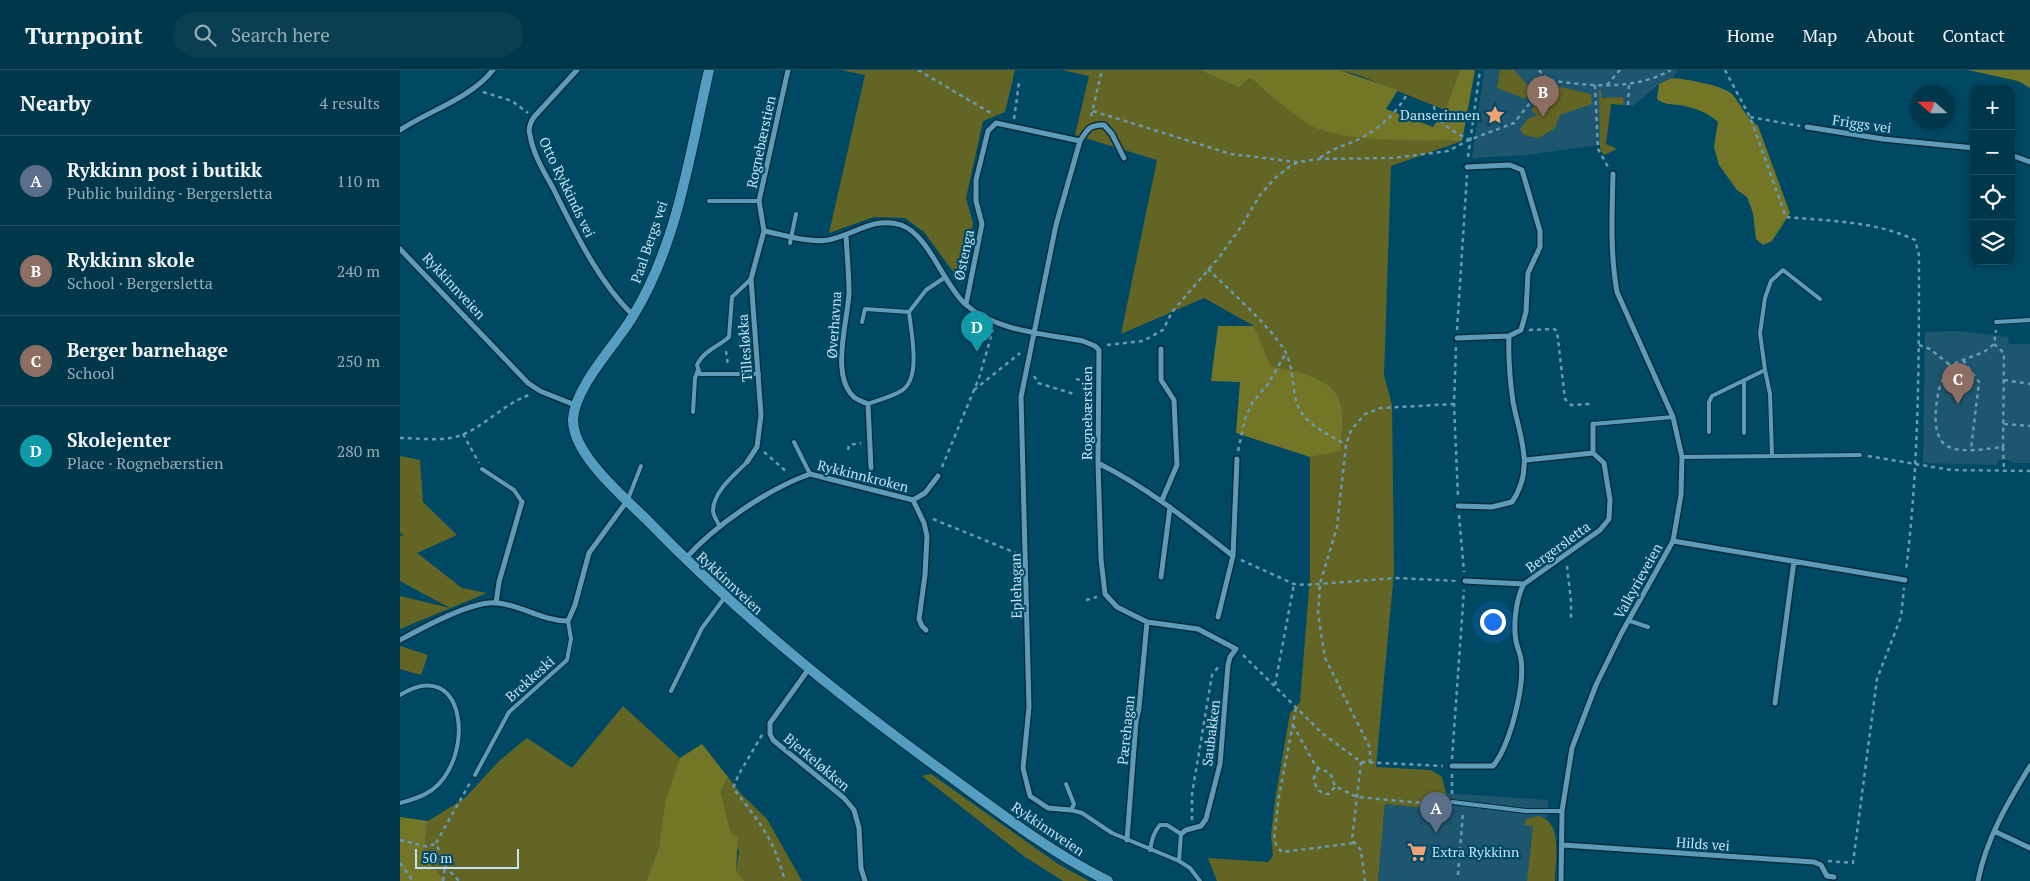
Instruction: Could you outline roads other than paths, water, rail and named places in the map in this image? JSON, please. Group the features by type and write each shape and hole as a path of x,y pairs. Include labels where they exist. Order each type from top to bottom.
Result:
{"street":[{"path":"400,130 477,86 493,70"},
{"name":"Otto Rykkinds vei","path":"577,70 534,117 530,123 529,134 544,172 575,230 609,287 622,304 634,315"},
{"name":"Paal Bergs vei","path":"576,406 584,386 634,315 655,272 669,233 709,70"},
{"name":"Rognebærstien","path":"788,70 759,201 764,231 814,240 846,235 872,223 901,225 921,238 944,278 966,304 996,323 1083,341 1095,346 1099,350 1098,463 1102,573 1106,594 1118,607 1147,622 1198,629 1236,649"},
{"name":"Østenga","path":"966,304 982,224 976,201 976,180 988,131 996,123 1013,125 1080,141"},
{"path":"1036,332 1056,225 1080,141 1087,130 1095,124 1104,125 1112,134 1124,158"},
{"name":"Friggs vei","path":"1807,127 1883,139 1970,148"},
{"path":"2015,156 2030,162"},
{"path":"1457,338 1509,336 1521,330 1526,312 1528,273 1540,247 1540,231 1522,170 1510,166 1467,167"},
{"name":"Valkyrieveien","path":"1561,881 1562,812 1572,748 1596,684 1621,634 1630,621 1673,541 1680,495 1682,457 1673,417 1635,336 1617,292 1612,236 1613,174"},
{"name":"Tillesløkka","path":"747,462 757,447 761,415 751,279 764,231"},
{"name":"Øverhavna","path":"846,235 849,294 844,321 842,359 844,383 854,398 868,404"},
{"name":"Rykkinnveien","path":"400,249 510,366 540,391 576,406 574,428 581,447 591,462 685,559 725,597 808,670 1020,828 1060,856 1108,881"},
{"name":"Eplehagan","path":"1036,332 1021,398 1027,557 1029,706 1023,768 1030,796 1048,808 1071,810"},
{"path":"1458,506 1492,506 1512,502 1520,490 1526,460 1513,401 1508,353 1509,336"},
{"path":"1161,350 1161,380 1174,400 1177,465 1162,500"},
{"path":"868,404 871,468"},
{"path":"1526,460 1593,454 1593,424"},
{"name":"Bergersletta","path":"1452,766 1493,766 1500,757 1509,735 1520,689 1521,660 1516,639 1516,618 1521,589 1524,584 1600,530 1609,519 1610,500 1604,463 1593,454"},
{"path":"1218,617 1233,556 1237,459"},
{"path":"1098,463 1130,479 1162,500 1233,556"},
{"name":"Rykkinnkroken","path":"685,559 719,525 794,479 810,474 913,500 925,493 938,476"},
{"name":"Brekkeski","path":"568,621 575,605 589,553 627,500"},
{"name":"Rykkinnkroken","path":"913,500 927,536 920,619 922,626 926,630"},
{"path":"496,602 499,582 522,502"},
{"path":"1161,577 1170,507"},
{"path":"1673,541 1905,580"},
{"path":"1775,703 1794,561"},
{"path":"1464,581 1524,584"},
{"path":"400,640 468,608 496,602 554,621 568,621"},
{"name":"Pærehagan","path":"1127,840 1136,722 1147,622"},
{"name":"Saubakken","path":"1181,834 1201,826 1206,819 1220,764 1228,665 1230,657 1236,649"},
{"name":"Bjerkeløkken","path":"808,670 770,723 770,734 773,740 844,798 854,810 860,828 861,868 865,881"},
{"path":"1978,881 1984,855 1994,831 2030,766"},
{"path":"1994,831 2030,848"},
{"name":"Hilds vei","path":"1563,845 1814,862 1822,865 1827,876 1834,877"}],"lane":[{"path":"709,201 759,201"},
{"path":"790,243 796,214"},
{"path":"1772,455 1770,394 1764,370 1760,333 1765,298 1771,281 1783,270 1820,299"},
{"path":"868,404 902,391 912,380 914,351 909,312 926,290 944,278"},
{"path":"693,412 697,365 702,355 729,337 732,322 732,297 751,279"},
{"name":"Øverhavna","path":"862,322 865,309 909,312"},
{"path":"1996,322 2030,320"},
{"path":"698,370 700,374 759,374"},
{"path":"1709,432 1709,402 1712,396 1726,387 1744,381 1764,370"},
{"path":"1744,381 1744,433"},
{"path":"1593,424 1673,417"},
{"path":"794,442 810,474"},
{"path":"1682,457 1860,455"},
{"path":"719,525 712,512 714,501 718,493 747,462"},
{"path":"627,500 640,466"},
{"path":"482,469 514,490 522,502"},
{"path":"671,691 702,628 725,597"},
{"name":"Brekkeski","path":"474,775 509,712 567,660 571,639 568,621"},
{"path":"1630,621 1648,627"},
{"path":"400,695 424,684 441,689 454,704 460,727 455,760 446,776 425,794 400,803"},
{"path":"1066,784 1074,804 1071,810 1082,813 1112,833 1179,861 1190,868 1200,881"},
{"path":"1452,802 1526,811 1562,812"},
{"path":"1150,850 1152,836 1160,825 1167,825 1181,834 1179,861"}],"place":[{"name":"Danserinnen","path":"1495,115"},
{"name":"Rykkinn skole","path":"1543,117"},
{"name":"Skolejenter","path":"977,352"},
{"name":"Berger barnehage","path":"1958,404"},
{"name":"Rykkinn post i butikk","path":"1436,833"},
{"name":"Extra Rykkinn","path":"1417,852"}]}
